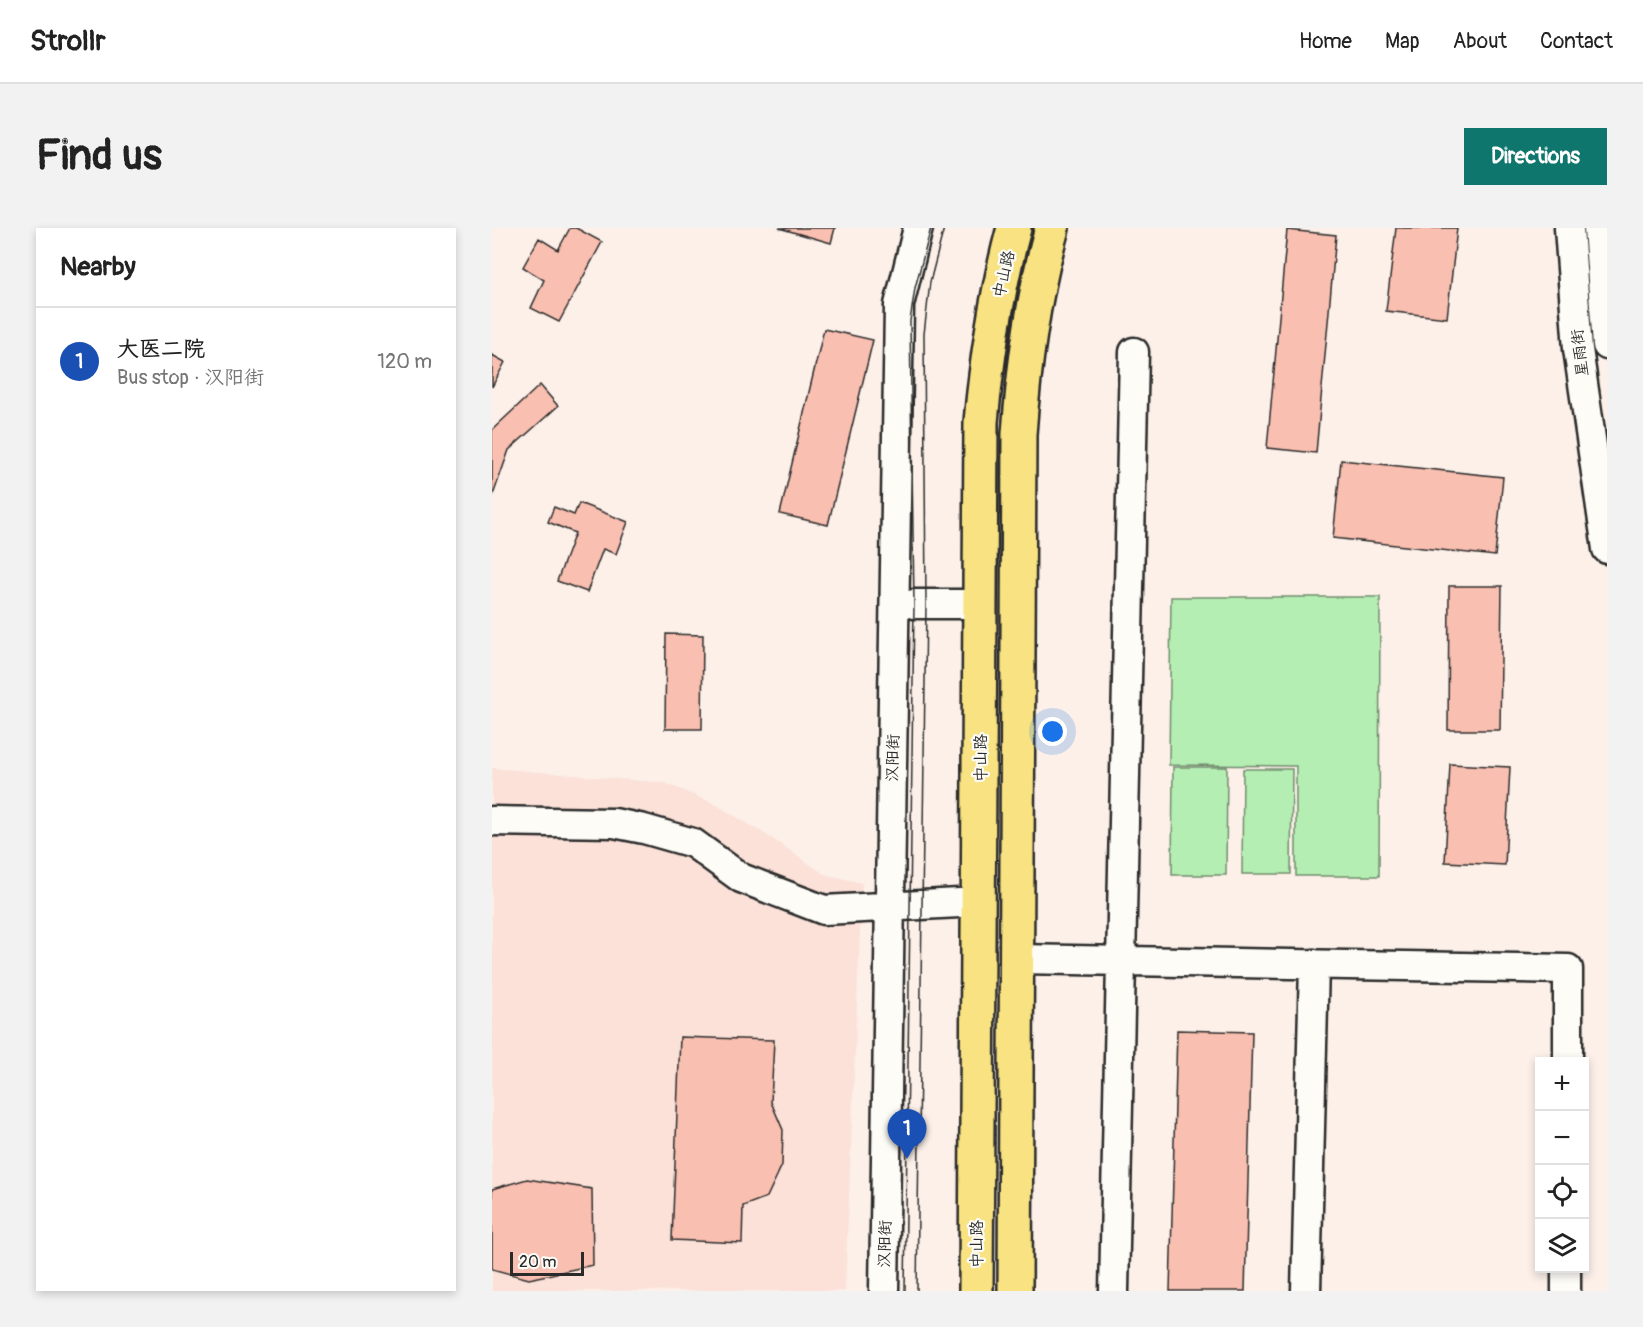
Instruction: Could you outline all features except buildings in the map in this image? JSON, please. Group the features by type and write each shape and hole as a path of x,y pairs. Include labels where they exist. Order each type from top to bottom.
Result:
{"highway":[{"name":"中山路","path":"976,1291 981,422 987,362 997,301 1014,228"},
{"path":"1016,1291 1019,434 1023,376 1032,320 1052,228"}],"street":[{"name":"汉阳街","path":"884,1291 899,305 918,228"},
{"name":"星雨街","path":"1569,228 1578,349 1605,514 1607,549"},
{"name":"星雨街","path":"1598,228 1607,345"},
{"path":"1114,1291 1134,352"},
{"path":"914,604 981,604"},
{"path":"492,821 614,823 644,829 693,843 741,878 824,910 979,902"},
{"path":"1017,959 1568,969 1568,1057"},
{"path":"1306,1291 1314,964"},
{"path":"1566,1273 1566,1291"}],"shaded area":[{"path":"492,768 665,783 713,803 773,839 824,874 862,883 845,1291 492,1291"}],"green space":[{"path":"1171,597 1380,597 1379,876 1296,876 1296,766 1169,765"},
{"path":"1173,767 1227,767 1226,875 1172,875"},
{"path":"1243,769 1292,769 1291,874 1242,874"}],"tram line":[{"path":"905,1291 914,604 910,321 915,288 931,228"},
{"path":"917,1291 926,604 924,334 930,282 944,228"}],"place":[{"name":"大医二院","path":"907,1159"}]}
